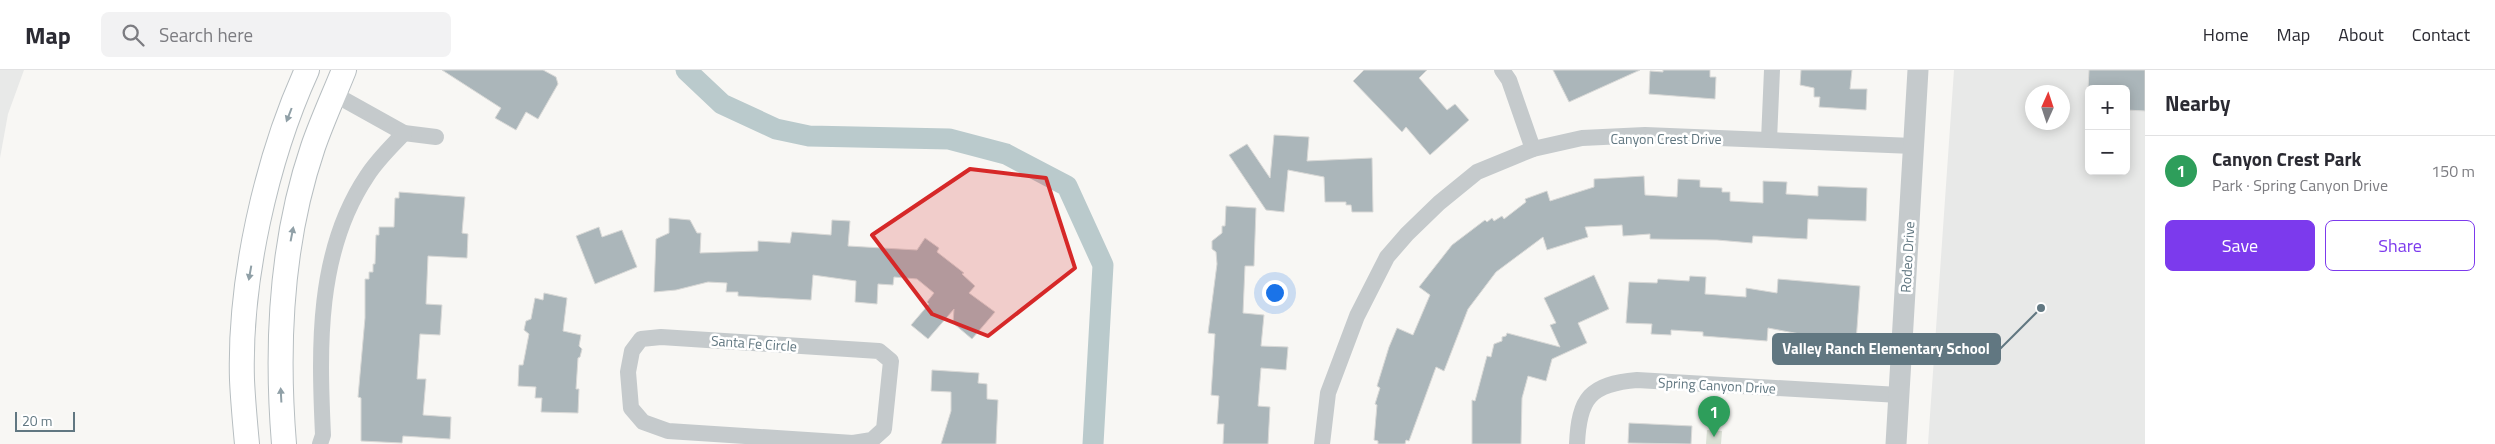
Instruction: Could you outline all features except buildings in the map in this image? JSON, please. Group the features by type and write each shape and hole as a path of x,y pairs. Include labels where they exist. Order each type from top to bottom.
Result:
{"main road":[{"path":"247,444 242,379 243,340 249,282 270,169 307,70"},
{"path":"284,444 280,388 283,303 291,240 313,148 344,70"}],"street":[{"path":"1502,70 1509,80 1533,149"},
{"path":"1769,140 1772,70"},
{"name":"Rodeo Drive","path":"1896,444 1918,70"},
{"path":"334,94 404,133 436,137"},
{"path":"320,444 323,435 320,363 322,318 333,259 351,206 366,177 382,155 404,133"},
{"name":"Canyon Crest Drive","path":"1322,444 1328,393 1357,316 1387,257 1407,234 1439,203 1478,172 1533,149 1582,138 1646,135 1914,146"},
{"name":"Santa Fe Circle","path":"662,337 879,351 891,361 884,428 872,440 853,443 768,441 668,431 643,422 631,408 628,372 632,351 641,339 662,337"},
{"name":"Spring Canyon Drive","path":"1577,444 1578,417 1593,392 1612,382 1636,380 1899,395"}],"highlighted area":[{"path":"970,169 1046,178 1075,268 988,336 932,314 872,235"}],"shaded area":[{"path":"0,70 24,70 8,114 0,158"},
{"path":"1954,70 2145,70 2145,444 1928,444"},
{"path":"1707,430 1722,431 1721,444 1706,444"}],"waterway":[{"path":"686,70 722,104 776,129 809,136 949,139 1006,154 1067,186 1103,265 1093,444"}],"place":[{"name":"Valley Ranch Elementary School","path":"2041,308"},
{"name":"Canyon Crest Park","path":"1714,437"}]}
